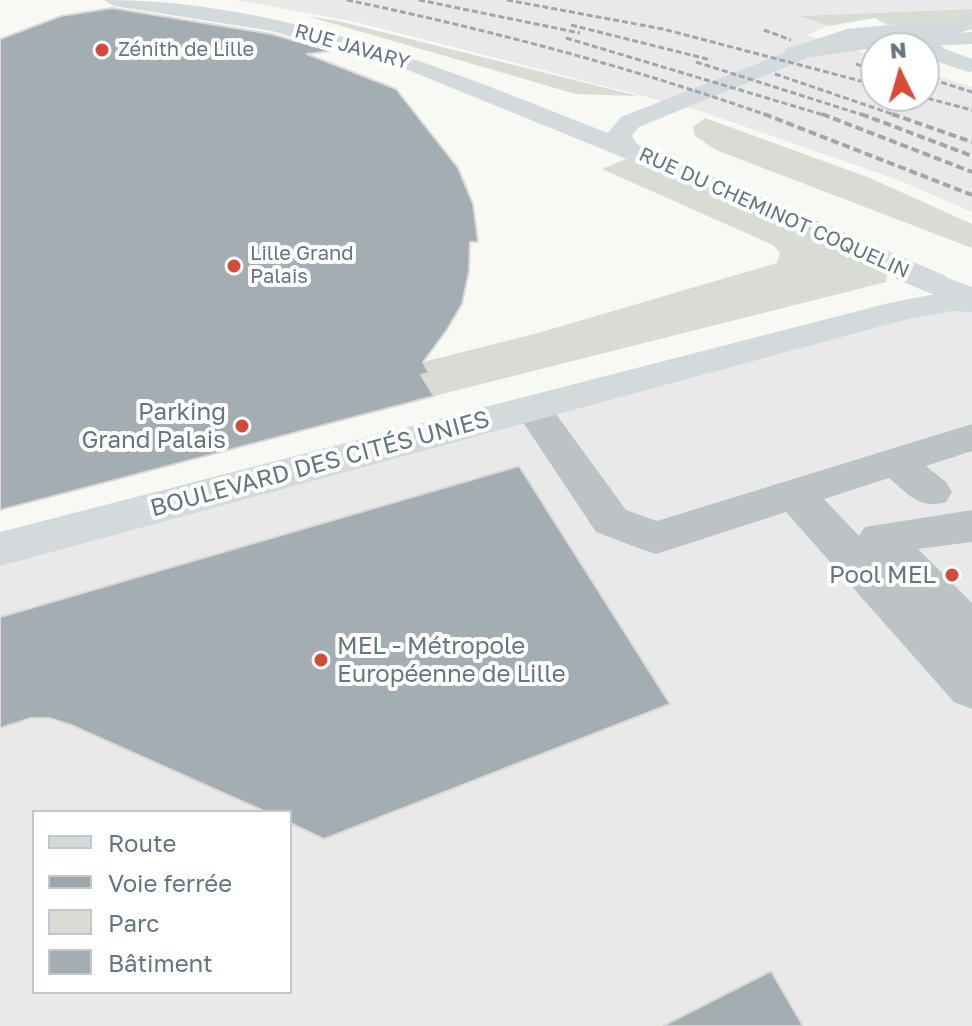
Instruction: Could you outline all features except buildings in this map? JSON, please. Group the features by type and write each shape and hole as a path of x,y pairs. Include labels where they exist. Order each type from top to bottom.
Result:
{"main road":[{"name":"RUE JAVARY","path":"114,0 252,21 340,42 604,128"},
{"name":"RUE JAVARY","path":"158,0 248,13 409,56 531,98 604,128"},
{"path":"604,128 672,113 847,35 972,25"},
{"path":"934,32 972,25"},
{"path":"940,45 972,38"},
{"path":"805,56 839,45 860,46"},
{"path":"805,56 860,54"},
{"path":"940,55 970,66"},
{"name":"RUE DU CHEMINOT COQUELIN","path":"672,113 659,133 672,147 833,217 936,271"},
{"name":"RUE DU CHEMINOT COQUELIN","path":"604,128 729,181 833,217"},
{"name":"RUE DU CHEMINOT COQUELIN","path":"604,128 936,271"},
{"path":"936,271 972,272"},
{"path":"936,271 972,300"},
{"name":"BOULEVARD DES CITÉS UNIES","path":"641,379 689,355 919,292 936,271"},
{"name":"BOULEVARD DES CITÉS UNIES","path":"0,549 901,310 972,300"}],"street":[{"path":"532,407 611,521 656,538 972,437"},
{"path":"896,462 931,492"},
{"path":"795,495 972,687"},
{"path":"972,526 880,538 972,634"}],"shaded area":[{"path":"236,0 972,0 972,9 802,16 828,26 807,35 860,52 860,112 940,112 940,77 972,87 972,212 901,181 697,110 356,22"},
{"path":"935,303 972,312 972,1026 0,1026 0,549"}],"green space":[{"path":"972,9 972,19 887,25 875,18 828,26 800,16"},
{"path":"307,16 338,21 638,96 576,94"},
{"path":"705,118 870,178 972,224 972,248 716,150 695,136 693,127"},
{"path":"626,159 887,274 886,282 434,396 421,375 429,373 423,362 538,333 777,263 780,253 773,245 602,169"}],"railway":[{"path":"347,0 560,51 665,81 769,116"},
{"path":"419,0 580,33"},
{"path":"507,0 663,29 860,81"},
{"path":"571,25 711,60"},
{"path":"764,30 791,40"},
{"path":"566,38 827,116"},
{"path":"696,62 866,116"},
{"path":"856,64 860,65"},
{"path":"775,74 898,116"},
{"path":"940,82 972,92"},
{"path":"940,102 972,110"},
{"path":"764,114 972,195"},
{"path":"822,114 972,172"},
{"path":"861,114 972,156"},
{"path":"892,114 972,142"}],"place":[{"name":"Zénith de Lille","path":"102,50"},
{"name":"Lille Grand Palais","path":"234,266"},
{"name":"Parking Grand Palais","path":"242,426"},
{"name":"Pool MEL","path":"952,575"},
{"name":"MEL - Métropole Européenne de Lille","path":"321,660"}]}
